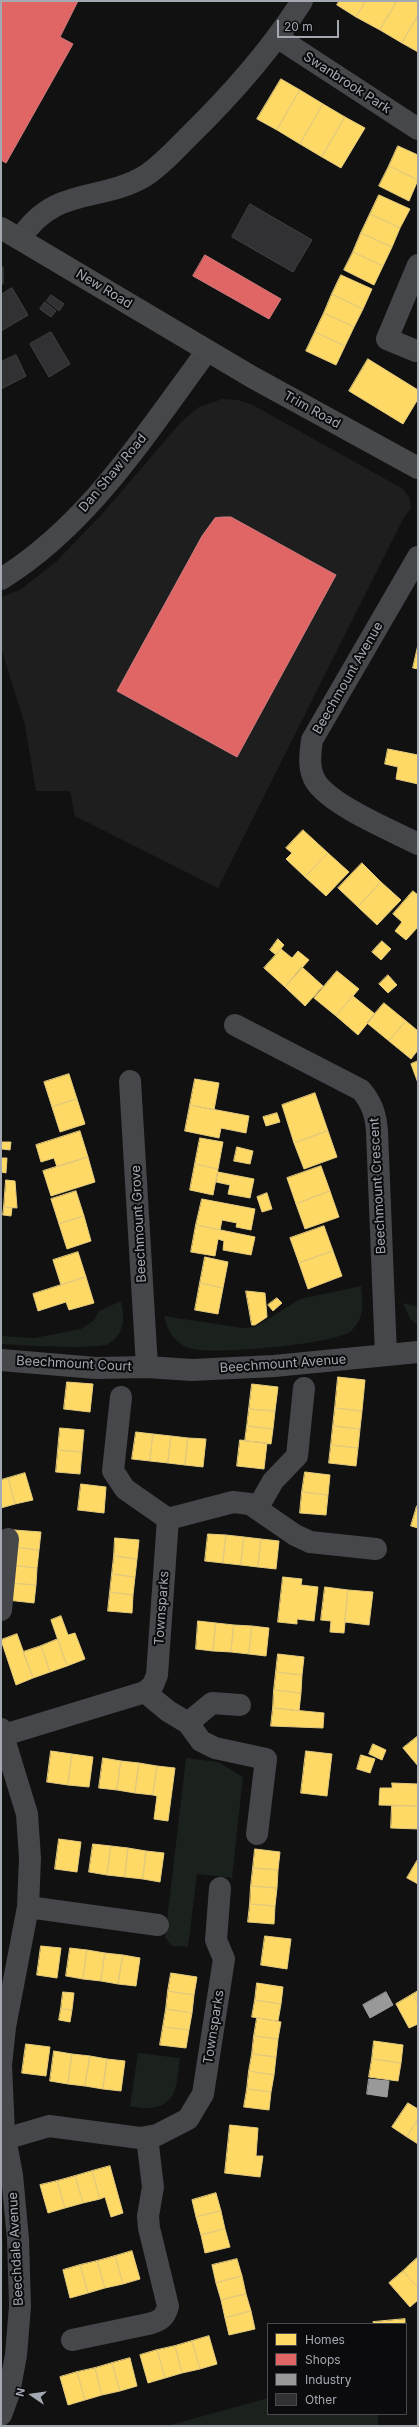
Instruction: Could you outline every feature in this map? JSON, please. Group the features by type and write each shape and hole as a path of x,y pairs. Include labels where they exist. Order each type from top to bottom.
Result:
{"main road":[{"name":"New Road","path":"1,228 207,351"},
{"name":"Trim Road","path":"207,351 418,468"}],"street":[{"path":"20,239 30,224 59,203 71,197 130,184 162,163 230,94 277,38 302,1"},
{"name":"Swanbrook Park","path":"277,38 418,129"},
{"path":"416,350 386,339 418,265"},
{"name":"Dan Shaw Road","path":"1,579 48,543 98,493 127,459 207,351"},
{"name":"Beechmount Avenue","path":"417,562 312,740 310,757 315,781 324,792 338,802 418,844"},
{"name":"Beechmount Crescent","path":"235,1025 361,1090 369,1099 375,1113 377,1132 386,1355"},
{"name":"Beechmount Grove","path":"130,1081 147,1367"},
{"name":"Beechmount Avenue","path":"147,1367 207,1369 274,1366 418,1352"},
{"name":"Beechmount Court","path":"1,1360 96,1368 147,1367"},
{"path":"257,1509 273,1481 297,1456 304,1388"},
{"path":"121,1397 113,1471 125,1489 168,1519 233,1502 250,1504 295,1535 310,1542 376,1549"},
{"name":"Townsparks","path":"145,1692 153,1685 157,1675 168,1519"},
{"path":"1,1610 8,1539"},
{"path":"2,1732 145,1692 168,1711 188,1723 202,1741 215,1748 266,1759 257,1834"},
{"path":"188,1723 212,1703 240,1706"},
{"name":"Beechdale Avenue","path":"1,2415 9,2393 16,2355 20,2306 18,2239 12,2175 6,2139 1,2065 5,2027 28,1907 30,1858 27,1814 2,1732"},
{"name":"Townsparks","path":"6,2139 49,2126 140,2138 174,2128 188,2119 203,2094 224,1959 216,1940 220,1888"},
{"path":"28,1907 158,1925"},
{"path":"72,2340 160,2321 166,2314 168,2306 149,2228 148,2216 153,2187 147,2137"}],"shaded area":[{"path":"222,399 238,400 253,405 403,489 409,497 411,508 403,519 218,888 75,816 70,791 36,791 25,725 1,648 1,597 20,590 57,561 103,513 181,422 199,407"},
{"path":"361,1286 361,1316 356,1326 351,1331 341,1336 298,1344 220,1351 189,1348 179,1343 175,1339 169,1331 164,1316 243,1328 255,1327 300,1299"},
{"path":"121,1301 123,1319 121,1331 114,1340 108,1344 101,1346 74,1347 1,1344 1,1336 34,1338 81,1329 94,1320 99,1311"},
{"path":"403,1303 418,1307 418,1325 410,1319"},
{"path":"186,1758 218,1762 243,1777 232,1878 197,1874 188,1947 172,1946 165,1937"},
{"path":"138,2053 180,2058 174,2092 171,2098 161,2105 149,2108 130,2106"},
{"path":"1,2229 3,2246 1,2347"},
{"path":"267,2398 267,2415 378,2415 378,2426 167,2426"}],"building: Homes":[{"path":"339,1 366,1 356,17 337,5"},
{"path":"366,1 397,1 380,30 356,17"},
{"path":"397,1 418,1 418,15 402,43 380,30"},
{"path":"418,15 418,52 402,43"},
{"path":"281,79 300,90 277,130 257,119"},
{"path":"300,90 323,104 300,144 277,130"},
{"path":"323,104 345,117 322,157 300,144"},
{"path":"345,117 365,128 341,168 322,157"},
{"path":"398,146 418,155 418,180 389,166"},
{"path":"389,166 418,180 409,201 379,186"},
{"path":"379,195 410,209 400,228 370,214"},
{"path":"370,214 400,228 392,247 361,233"},
{"path":"361,233 392,247 383,266 353,252"},
{"path":"353,252 383,266 374,285 344,270"},
{"path":"341,275 372,289 363,309 332,294"},
{"path":"332,294 363,309 354,327 324,313"},
{"path":"324,313 354,327 345,346 315,332"},
{"path":"315,332 345,346 336,365 306,351"},
{"path":"368,359 418,390 418,399 403,424 349,391"},
{"path":"418,645 418,669 413,668"},
{"path":"388,749 418,755 418,784 396,779 398,767 385,764"},
{"path":"303,830 328,853 305,877 286,859 292,853 286,848"},
{"path":"328,853 349,872 326,896 305,877"},
{"path":"362,863 381,882 358,907 338,888"},
{"path":"381,882 401,900 377,925 358,907"},
{"path":"413,891 418,895 418,927 406,940 395,931 402,922 393,914"},
{"path":"278,939 284,945 276,955 270,950"},
{"path":"382,941 391,949 381,960 372,952"},
{"path":"281,949 292,958 298,951 309,960 285,987 264,968"},
{"path":"302,967 323,986 305,1006 285,987"},
{"path":"337,971 359,989 336,1016 314,998"},
{"path":"388,975 397,985 388,993 379,984"},
{"path":"353,996 375,1014 358,1035 336,1016"},
{"path":"384,1003 406,1021 389,1041 367,1023"},
{"path":"406,1021 418,1031 418,1050 411,1059 389,1041"},
{"path":"418,1061 418,1083 411,1064"},
{"path":"69,1074 77,1099 52,1107 44,1082"},
{"path":"195,1079 219,1083 214,1110 190,1105"},
{"path":"315,1093 328,1131 294,1143 282,1105"},
{"path":"77,1099 85,1124 60,1132 52,1107"},
{"path":"190,1105 249,1116 246,1133 221,1128 219,1138 185,1131"},
{"path":"277,1113 280,1122 266,1126 263,1117"},
{"path":"80,1131 88,1157 57,1167 54,1158 41,1162 36,1145"},
{"path":"328,1131 337,1157 304,1169 294,1143"},
{"path":"200,1138 223,1142 218,1169 195,1164"},
{"path":"2,1142 11,1142 10,1150 2,1149"},
{"path":"237,1147 253,1151 250,1164 234,1161"},
{"path":"88,1157 95,1182 51,1196 43,1171"},
{"path":"1,1158 7,1158 6,1173 1,1172"},
{"path":"195,1164 218,1169 213,1195 190,1190"},
{"path":"321,1166 330,1191 296,1204 287,1178"},
{"path":"218,1172 254,1179 250,1198 228,1194 230,1185 216,1182"},
{"path":"6,1180 15,1181 17,1208 4,1207"},
{"path":"76,1191 84,1216 59,1224 51,1199"},
{"path":"330,1191 339,1217 305,1229 296,1204"},
{"path":"267,1193 272,1209 262,1212 257,1197"},
{"path":"202,1199 255,1209 251,1230 236,1227 237,1223 222,1220 220,1230 196,1225"},
{"path":"4,1207 12,1208 11,1216 3,1215"},
{"path":"84,1216 91,1241 67,1249 59,1224"},
{"path":"196,1225 255,1237 251,1255 223,1250 224,1241 218,1239 215,1256 191,1252"},
{"path":"324,1226 333,1251 299,1263 290,1238"},
{"path":"333,1251 342,1276 308,1289 299,1263"},
{"path":"78,1252 86,1277 61,1285 53,1260"},
{"path":"205,1257 228,1262 223,1288 200,1283"},
{"path":"86,1277 94,1303 69,1310 66,1302 38,1311 33,1294"},
{"path":"200,1283 223,1288 218,1314 195,1310"},
{"path":"246,1291 265,1293 267,1317 255,1325 252,1325"},
{"path":"277,1298 282,1303 273,1311 268,1305"},
{"path":"338,1377 365,1380 362,1411 335,1408"},
{"path":"67,1382 93,1384 90,1412 64,1409"},
{"path":"252,1384 278,1387 275,1411 249,1409"},
{"path":"335,1408 362,1411 360,1429 333,1426"},
{"path":"249,1409 275,1411 273,1429 247,1426"},
{"path":"247,1426 273,1429 271,1444 245,1441"},
{"path":"333,1426 360,1429 358,1448 331,1445"},
{"path":"60,1428 84,1430 82,1452 58,1450"},
{"path":"136,1432 153,1434 150,1461 132,1459"},
{"path":"153,1434 171,1436 168,1463 150,1461"},
{"path":"171,1436 188,1438 185,1465 168,1463"},
{"path":"188,1438 206,1439 203,1467 185,1465"},
{"path":"240,1440 267,1443 264,1469 237,1466"},
{"path":"331,1445 358,1448 356,1466 329,1463"},
{"path":"58,1450 82,1452 80,1474 56,1472"},
{"path":"305,1472 330,1475 328,1495 302,1492"},
{"path":"25,1473 33,1500 15,1504 8,1478"},
{"path":"8,1478 15,1504 1,1508 1,1480"},
{"path":"81,1484 106,1487 104,1513 78,1510"},
{"path":"302,1492 328,1495 326,1515 300,1513"},
{"path":"418,1506 418,1528 411,1526"},
{"path":"14,1530 41,1532 39,1550 13,1547"},
{"path":"208,1534 226,1535 223,1563 205,1561"},
{"path":"226,1535 244,1537 241,1565 223,1563"},
{"path":"244,1537 261,1539 258,1567 241,1565"},
{"path":"115,1538 139,1540 137,1559 114,1556"},
{"path":"261,1539 279,1541 276,1569 258,1567"},
{"path":"13,1547 39,1550 37,1568 11,1565"},
{"path":"114,1556 137,1559 135,1577 112,1574"},
{"path":"11,1565 37,1568 36,1585 9,1583"},
{"path":"112,1574 135,1577 133,1595 110,1592"},
{"path":"283,1577 302,1579 301,1585 318,1587 314,1621 297,1619 297,1624 278,1622"},
{"path":"9,1583 36,1585 34,1603 7,1600"},
{"path":"325,1587 348,1590 344,1633 330,1632 331,1621 321,1620"},
{"path":"348,1590 373,1592 369,1625 345,1622"},
{"path":"110,1592 133,1595 132,1613 108,1611"},
{"path":"61,1616 68,1635 75,1633 85,1659 67,1666 51,1620"},
{"path":"198,1621 216,1623 213,1651 196,1649"},
{"path":"216,1623 234,1625 231,1652 213,1651"},
{"path":"234,1625 252,1626 249,1654 231,1652"},
{"path":"252,1626 269,1628 266,1656 249,1654"},
{"path":"17,1634 33,1678 16,1685 1,1640"},
{"path":"58,1639 67,1666 50,1672 41,1646"},
{"path":"41,1646 50,1672 33,1678 23,1652"},
{"path":"278,1654 304,1657 302,1675 276,1672"},
{"path":"276,1672 302,1675 301,1693 274,1690"},
{"path":"274,1690 301,1693 299,1711 273,1708"},
{"path":"273,1708 324,1713 323,1728 271,1726"},
{"path":"418,1736 418,1766 403,1748"},
{"path":"373,1744 386,1750 382,1760 369,1754"},
{"path":"51,1751 72,1754 68,1785 47,1782"},
{"path":"306,1751 332,1754 327,1796 301,1793"},
{"path":"72,1754 93,1757 89,1787 68,1785"},
{"path":"361,1755 375,1759 370,1773 357,1769"},
{"path":"103,1758 121,1761 117,1790 99,1788"},
{"path":"121,1761 139,1763 135,1793 117,1790"},
{"path":"139,1763 157,1766 153,1795 135,1793"},
{"path":"157,1766 175,1768 168,1821 154,1819 157,1796 153,1795"},
{"path":"392,1783 418,1784 418,1806 379,1805 380,1788 392,1788"},
{"path":"392,1806 418,1806 418,1829 391,1828"},
{"path":"59,1839 81,1842 77,1872 55,1869"},
{"path":"93,1844 111,1846 107,1875 89,1872"},
{"path":"111,1846 128,1848 125,1877 107,1875"},
{"path":"128,1848 146,1851 143,1879 125,1877"},
{"path":"255,1849 280,1852 278,1870 253,1868"},
{"path":"146,1851 164,1853 160,1882 143,1879"},
{"path":"418,1859 418,1884 407,1878"},
{"path":"253,1868 278,1870 277,1888 251,1886"},
{"path":"251,1886 277,1888 275,1906 250,1904"},
{"path":"250,1904 275,1906 274,1924 248,1922"},
{"path":"265,1936 291,1939 287,1969 261,1965"},
{"path":"41,1946 61,1948 57,1978 37,1975"},
{"path":"70,1948 87,1950 83,1979 66,1976"},
{"path":"87,1950 105,1953 101,1981 83,1979"},
{"path":"105,1953 123,1955 118,1984 101,1981"},
{"path":"123,1955 140,1958 136,1986 118,1984"},
{"path":"171,1973 197,1977 194,1995 168,1991"},
{"path":"257,1983 283,1987 281,2004 255,2000"},
{"path":"168,1991 194,1995 192,2013 166,2009"},
{"path":"418,1991 418,2003 413,1994"},
{"path":"63,1992 74,1993 72,2010 61,2009"},
{"path":"413,1994 418,2003 418,2024 409,2028 396,2004"},
{"path":"255,2000 281,2004 278,2021 252,2017"},
{"path":"61,2009 72,2010 70,2022 59,2020"},
{"path":"166,2009 192,2013 189,2030 163,2027"},
{"path":"257,2018 281,2022 278,2039 254,2036"},
{"path":"163,2027 189,2030 186,2048 160,2045"},
{"path":"254,2036 278,2039 276,2057 252,2054"},
{"path":"374,2041 403,2045 401,2063 372,2059"},
{"path":"26,2044 50,2047 46,2076 22,2073"},
{"path":"54,2051 72,2054 68,2084 50,2081"},
{"path":"72,2054 90,2056 85,2086 68,2084"},
{"path":"252,2054 276,2057 274,2075 249,2071"},
{"path":"90,2056 107,2059 103,2089 85,2086"},
{"path":"107,2059 125,2061 121,2091 103,2089"},
{"path":"372,2059 401,2063 398,2081 369,2077"},
{"path":"249,2071 274,2075 271,2092 247,2089"},
{"path":"247,2089 271,2092 269,2110 244,2107"},
{"path":"408,2103 418,2109 418,2119 407,2137 392,2127"},
{"path":"418,2119 418,2144 407,2137"},
{"path":"230,2125 258,2128 256,2156 263,2156 260,2177 225,2173"},
{"path":"110,2166 123,2213 111,2217 105,2197 100,2199 92,2171"},
{"path":"92,2171 100,2199 83,2203 75,2176"},
{"path":"75,2176 83,2203 65,2208 57,2181"},
{"path":"57,2181 65,2208 48,2213 40,2185"},
{"path":"216,2193 221,2211 196,2217 192,2200"},
{"path":"221,2211 225,2229 201,2235 196,2217"},
{"path":"225,2229 230,2247 205,2253 201,2235"},
{"path":"132,2251 140,2279 123,2284 115,2256"},
{"path":"115,2256 123,2284 105,2288 97,2261"},
{"path":"417,2258 418,2259 418,2288 403,2271"},
{"path":"237,2259 242,2276 216,2283 212,2265"},
{"path":"97,2261 105,2288 88,2293 80,2265"},
{"path":"80,2265 88,2293 70,2298 63,2270"},
{"path":"403,2271 418,2288 418,2300 410,2307 389,2283"},
{"path":"242,2276 246,2294 221,2300 216,2283"},
{"path":"246,2294 251,2311 225,2318 221,2300"},
{"path":"251,2311 255,2329 229,2335 225,2318"},
{"path":"405,2319 405,2323 373,2322"},
{"path":"209,2336 217,2364 200,2369 192,2341"},
{"path":"192,2341 200,2369 182,2373 175,2346"},
{"path":"175,2346 182,2373 165,2378 157,2350"},
{"path":"157,2350 165,2378 148,2383 140,2355"},
{"path":"130,2358 137,2386 120,2391 112,2363"},
{"path":"112,2363 120,2391 102,2395 95,2368"},
{"path":"95,2368 102,2395 85,2400 77,2372"},
{"path":"77,2372 85,2400 68,2405 60,2377"}],"building: Shops":[{"path":"1,1 78,1 60,37 73,44 6,163 1,160"},
{"path":"205,255 281,299 269,319 193,276"},
{"path":"231,517 336,575 237,757 117,691 202,536 215,518"}],"building: Industry":[{"path":"386,1992 393,2005 370,2018 363,2005"},
{"path":"369,2079 389,2081 387,2097 367,2094"}],"building: Other":[{"path":"250,204 312,240 293,272 232,237"},
{"path":"1,267 3,267 3,284 1,284"},
{"path":"12,288 28,315 1,331 1,295"},
{"path":"51,295 64,304 59,311 47,301"},
{"path":"45,302 56,311 51,317 40,309"},
{"path":"51,332 70,364 49,377 30,344"},
{"path":"16,355 26,376 1,389 1,362"}]}
